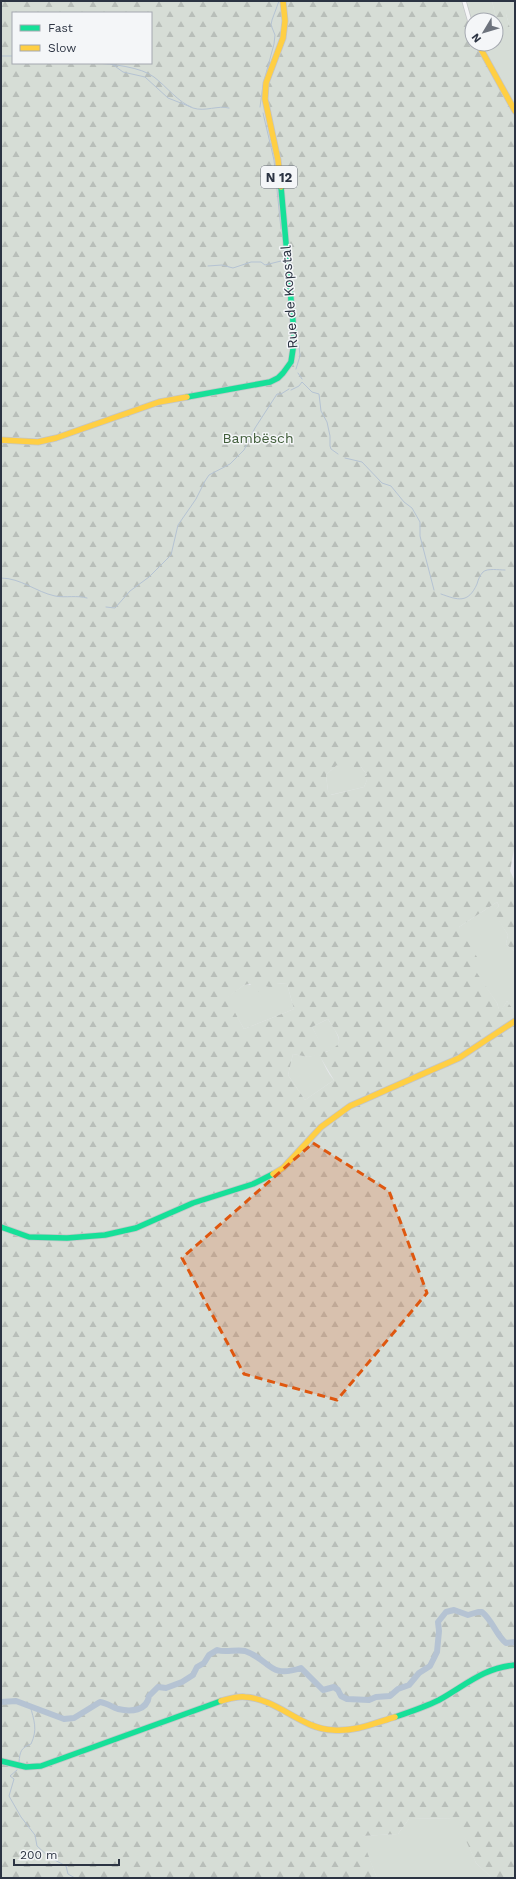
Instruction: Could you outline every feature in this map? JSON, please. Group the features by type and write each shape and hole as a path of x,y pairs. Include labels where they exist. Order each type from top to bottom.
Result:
{"main road":[{"name":"Rue de Kopstal","path":"1,440 38,442 56,438 159,402 270,382 277,379 286,371 294,352 294,321 278,160 264,99 266,83 283,38 285,21 283,1"},
{"path":"482,52 515,111"},
{"path":"1,1227 29,1237 67,1238 110,1234 136,1228 193,1203 253,1184 283,1168 321,1127 350,1106 459,1058 515,1021"},
{"path":"1,1761 26,1766 40,1766 218,1702 239,1698 259,1700 324,1730 349,1730 425,1706 443,1698 486,1670 502,1666 515,1665"}],"street":[{"path":"464,1 467,12"}],"highlighted area":[{"path":"313,1143 389,1191 427,1293 337,1400 244,1374 182,1258"}],"green space":[{"name":"Bambësch","path":"1,1 464,1 467,12 464,12 464,52 482,52 515,112 515,844 510,871 515,881 515,952 506,944 508,935 493,912 499,906 497,902 459,927 477,957 473,967 497,1003 500,1012 507,1001 515,1012 515,1878 492,1878 476,1863 456,1818 409,1819 398,1834 361,1836 377,1878 1,1878","holes":["353,764 354,768 359,769 361,767 367,775 364,777 367,780 364,787 331,795 328,791 326,775 337,765 346,770","276,983 287,984 294,1009 244,1029 227,998 244,985 250,984 267,999 271,997 264,986 274,988","328,1019 338,1035 339,1042 326,1052 312,1027","293,1054 308,1057 319,1055 334,1080 305,1100 288,1075"]},
{"path":"466,1 492,1 495,12 469,12"},
{"path":"492,1 506,1 506,14 511,32 504,33 504,12 495,12"},
{"path":"506,1 515,1 515,107 484,52 504,52 504,27 511,32 506,14"},
{"path":"353,764 361,767 367,775 365,777 367,780 364,787 330,795 326,775 337,765"},
{"path":"497,902 499,906 494,912 508,935 506,944 515,952 515,1012 507,1001 500,1013 497,1003 472,967 459,927"},
{"path":"276,983 287,984 294,1009 244,1029 226,998 244,985 264,985"},
{"path":"328,1019 338,1036 339,1043 335,1048 325,1052 312,1027"},
{"path":"293,1054 308,1057 319,1054 327,1071 334,1080 305,1100 288,1075"},
{"path":"457,1818 476,1863 492,1878 377,1878 360,1836 398,1834 409,1819"}],"waterway":[{"path":"264,81 274,44 275,35 271,25 279,1"},
{"path":"1,56 12,56"},
{"path":"110,64 142,71 154,77 182,102 193,108 229,108"},
{"path":"112,64 123,72 145,77 168,98 191,107"},
{"path":"260,107 263,85"},
{"path":"263,113 274,160 281,229"},
{"path":"208,266 222,265 233,268 251,262 261,262 265,265 281,261 285,263"},
{"path":"290,320 292,337"},
{"path":"296,369 300,356 299,346"},
{"path":"298,373 302,379"},
{"path":"291,390 299,386 302,382 312,392 319,394 321,411 327,422 330,436 330,446 331,449 338,454"},
{"path":"106,607 115,608 130,591 149,577 171,555 178,525 196,499 209,475 230,464 244,450 255,428 277,394 281,394 289,389"},
{"path":"345,458 362,462 382,483 391,486 404,502 412,508 420,522 420,536 434,590"},
{"path":"441,594 457,599 466,598 474,590 483,572 490,570 505,570"},
{"path":"1,578 15,580 41,592 55,596 87,598"},
{"path":"1,1702 16,1701 64,1719 74,1718 100,1702 118,1709 138,1709 145,1705 149,1696 158,1687 166,1688 182,1682 193,1675 197,1667 204,1663 209,1655 217,1650 245,1651 254,1655 276,1670 290,1671 301,1668 323,1690 334,1687 338,1690 341,1696 347,1699 369,1700 376,1697 390,1696 398,1689 409,1685 419,1673 430,1666 437,1652 439,1631 438,1622 446,1612 454,1610 468,1615 482,1612 506,1643 515,1642"},
{"path":"19,1762 22,1750 31,1744 35,1729 30,1705"},
{"path":"17,1770 10,1776 14,1779 9,1796 21,1817 35,1835 37,1846 49,1857 66,1866 68,1874 75,1878"}],"traffic: fast":[{"path":"187,397 270,382 278,378 291,362 294,333 281,187"},
{"path":"1,1227 29,1237 67,1238 105,1235 136,1228 193,1203 253,1184 273,1174"},
{"path":"395,1717 439,1700 484,1673 515,1665"},
{"path":"1,1761 26,1767 41,1766 221,1701"}],"traffic: slow":[{"path":"281,187 278,160 265,99 266,83 283,38 285,21 283,1"},
{"path":"482,52 515,111"},
{"path":"1,440 38,442 56,438 159,402 187,397"},
{"path":"273,1174 283,1168 321,1127 350,1106 459,1058 515,1021"},
{"path":"221,1701 239,1697 257,1699 279,1708 310,1725 333,1730 349,1730 395,1717"}]}
